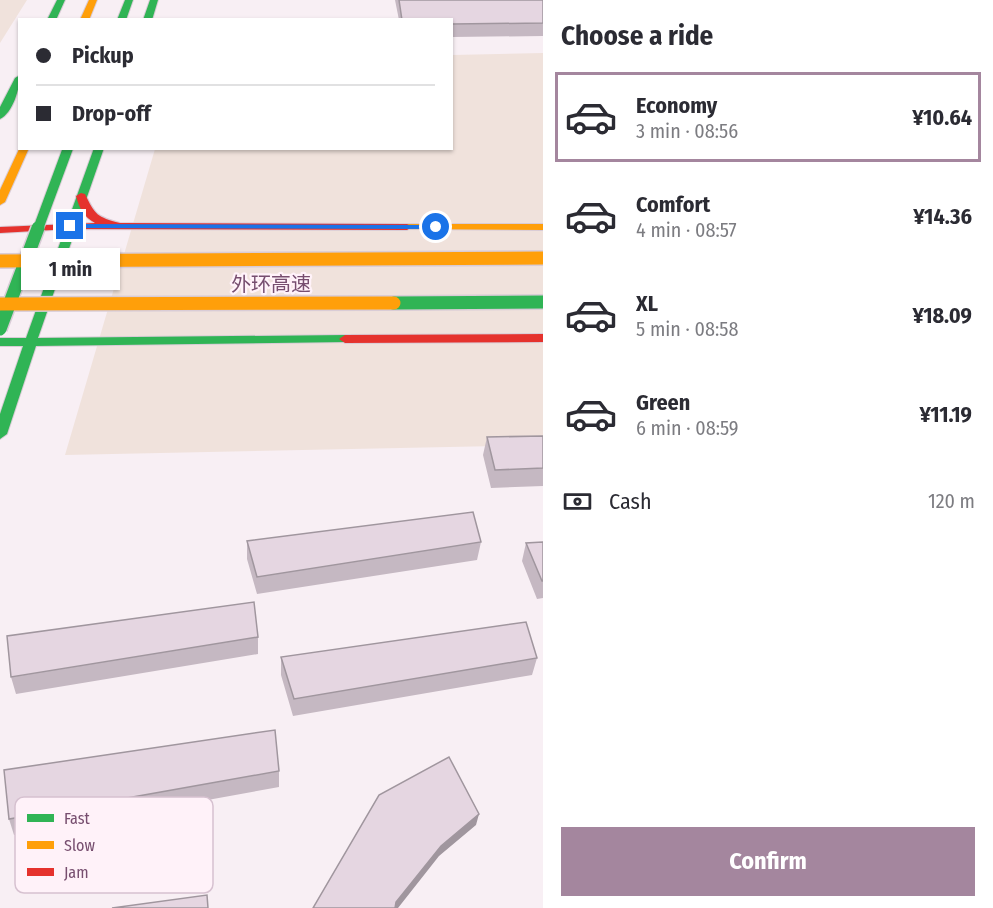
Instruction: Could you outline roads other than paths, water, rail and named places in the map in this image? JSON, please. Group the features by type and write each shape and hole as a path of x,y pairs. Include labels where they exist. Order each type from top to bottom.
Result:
{"main road":[{"path":"52,18 61,0"},
{"path":"85,18 93,0"},
{"path":"122,18 129,0"},
{"path":"148,18 154,0"},
{"path":"0,116 18,82"},
{"path":"0,202 23,150"},
{"path":"0,329 67,150"},
{"path":"0,434 59,257 98,150"},
{"path":"81,196 87,215 96,221 141,228"},
{"path":"0,262 38,246 70,226"},
{"path":"0,230 70,226 141,228 543,227"},
{"path":"100,239 141,228"},
{"path":"0,283 80,248"},
{"name":"外环高速","path":"0,262 543,258"},
{"name":"外环高速","path":"0,304 543,302"},
{"path":"0,342 543,338"}]}
